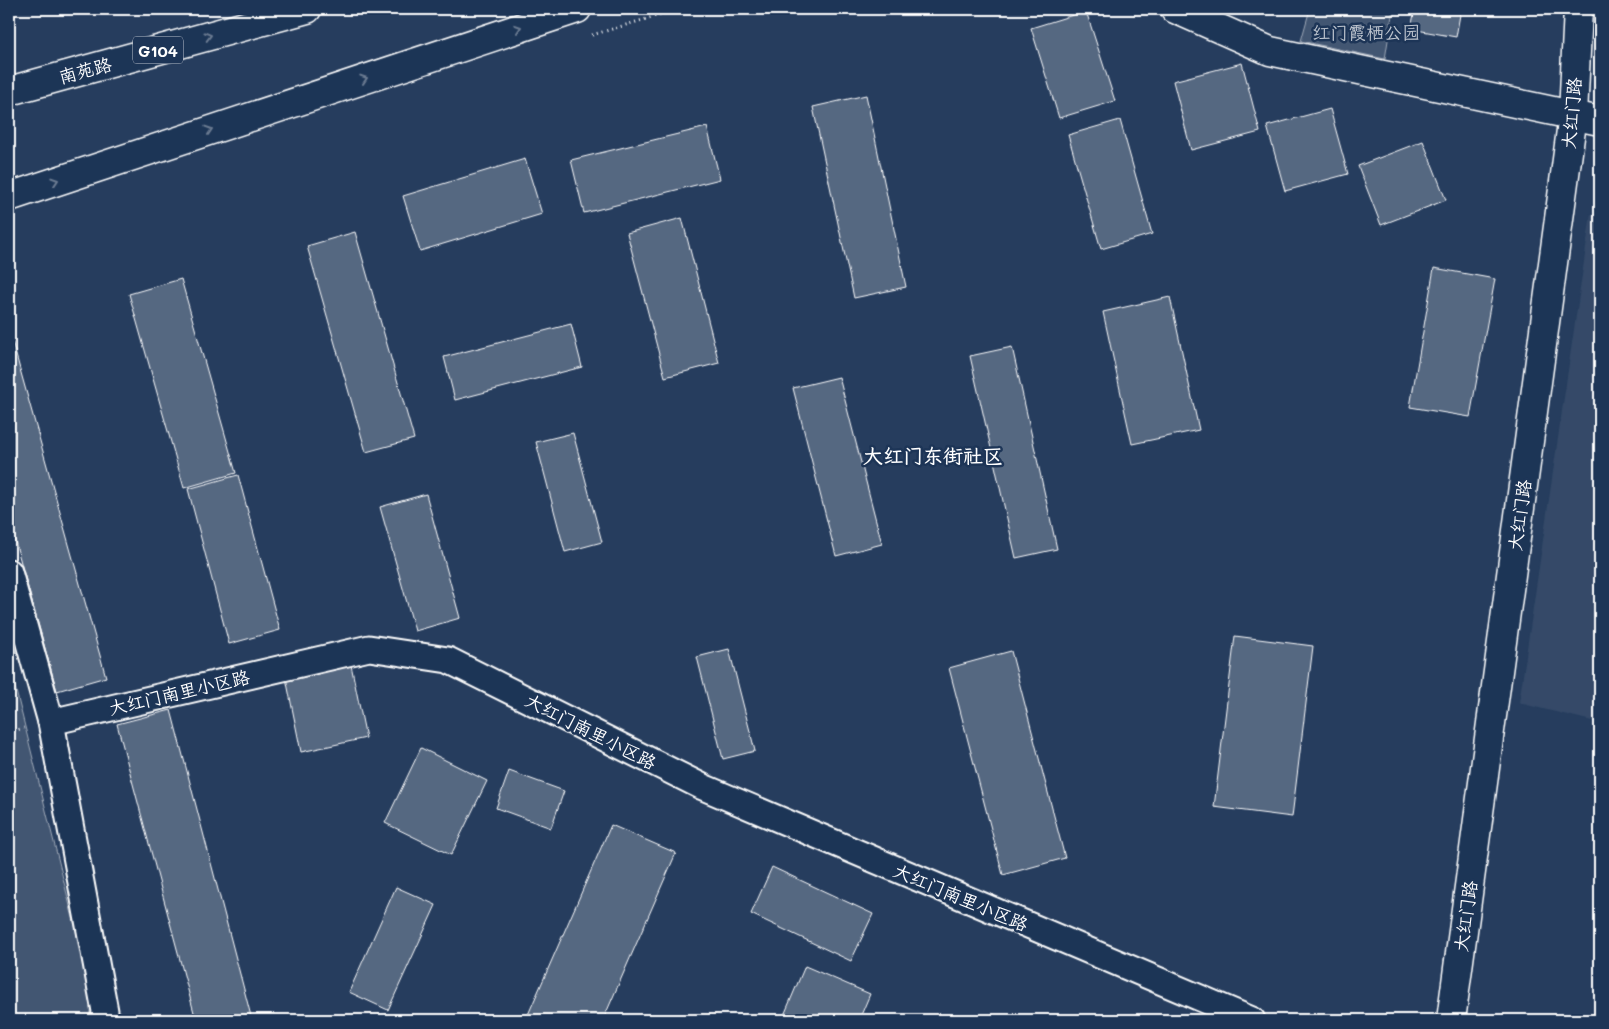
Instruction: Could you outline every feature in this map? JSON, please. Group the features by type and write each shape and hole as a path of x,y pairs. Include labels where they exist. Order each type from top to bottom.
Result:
{"main road":[{"name":"南苑路","path":"9,91 307,9"},
{"path":"9,197 578,9"},
{"path":"1175,9 1270,51 1600,121"},
{"name":"大红门路","path":"1451,1020 1573,115 1578,9"}],"street":[{"path":"9,572 51,722 105,1011 104,1020"},
{"name":"大红门南里小区路","path":"51,722 369,648 448,660 703,787 1252,1020"}],"shaded area":[{"path":"1591,214 1600,215 1600,723 1519,703"}],"green space":[{"name":"红门霞栖公园","path":"1310,9 1393,9 1385,59 1301,41"},
{"path":"9,663 92,994 89,1020 9,1020"}],"building":[{"path":"1415,9 1461,9 1456,37 1411,29"},
{"path":"1086,11 1115,101 1059,118 1031,28"},
{"path":"1242,63 1260,132 1191,150 1173,81"},
{"path":"866,95 906,287 854,298 813,107"},
{"path":"1330,109 1348,174 1285,191 1267,126"},
{"path":"1120,120 1152,234 1101,249 1068,135"},
{"path":"707,127 720,179 584,213 571,160"},
{"path":"1423,141 1446,200 1381,225 1358,166"},
{"path":"525,159 542,214 420,251 403,196"},
{"path":"682,218 719,363 665,377 627,233"},
{"path":"355,232 414,439 366,452 307,246"},
{"path":"1434,268 1495,279 1470,417 1410,407"},
{"path":"181,279 236,473 184,488 129,294"},
{"path":"1170,297 1199,430 1132,444 1103,312"},
{"path":"571,324 582,367 455,400 444,357"},
{"path":"9,330 106,677 57,691 9,520"},
{"path":"1012,347 1057,549 1016,558 970,356"},
{"path":"839,377 882,544 836,556 793,388"},
{"path":"573,433 602,542 565,552 536,442"},
{"path":"238,475 280,630 229,644 188,489"},
{"path":"426,494 460,618 415,631 380,507"},
{"path":"1235,636 1313,646 1292,817 1214,807"},
{"path":"729,649 755,751 723,759 697,657"},
{"path":"1011,651 1065,858 1003,875 949,668"},
{"path":"350,660 366,738 301,752 285,673"},
{"path":"171,710 252,1020 196,1020 117,724"},
{"path":"421,748 487,781 451,855 385,823"},
{"path":"509,771 564,791 551,828 496,808"},
{"path":"611,825 676,853 603,1020 535,1020 527,1017"},
{"path":"772,867 873,914 851,961 751,914"},
{"path":"396,887 436,905 388,1010 349,992"},
{"path":"805,966 870,994 859,1020 782,1020"}],"district":[{"name":"大红门东街社区","path":"933,455"}]}
